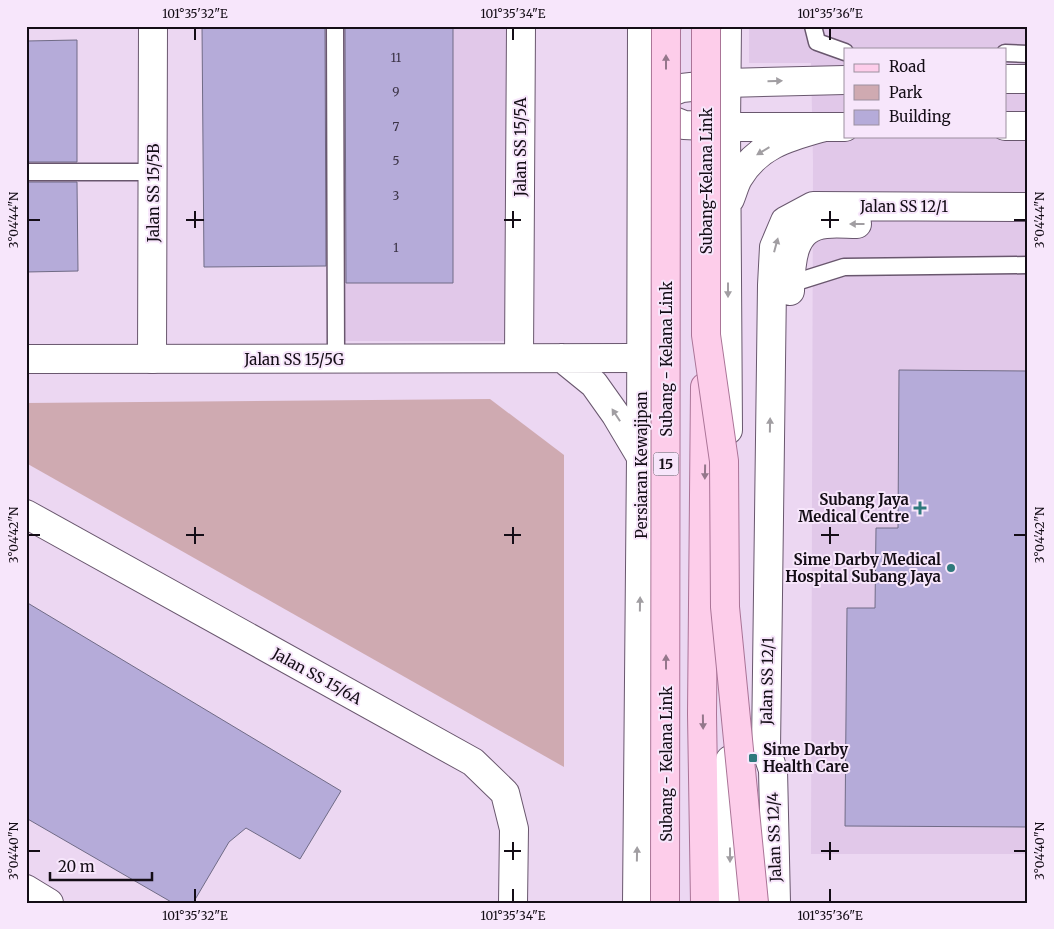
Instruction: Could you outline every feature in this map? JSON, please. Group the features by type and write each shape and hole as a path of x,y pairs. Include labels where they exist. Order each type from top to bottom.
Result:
{"main road":[{"name":"Subang - Kelana Link","path":"665,903 666,26"},
{"name":"Subang-Kelana Link","path":"706,26 706,336"},
{"path":"705,903 702,714 706,336"},
{"path":"706,336 724,461 725,607 754,903"}],"street":[{"name":"Jalan SS 15/5B","path":"152,359 153,26"},
{"name":"Jalan SS 15/5A","path":"519,358 521,26"},
{"name":"Persiaran Kewajipan","path":"637,903 642,26"},
{"path":"727,26 730,903"},
{"path":"641,77 646,92 664,117 684,125 835,127"},
{"path":"1006,79 1028,78"},
{"path":"640,553 655,482 655,125 661,96 682,88 726,83 844,80"},
{"path":"1006,126 1028,126"},
{"path":"728,206 738,178 756,155 783,139 835,127"},
{"name":"Jalan SS 12/1","path":"773,770 766,749 781,285 774,247 785,221 813,206 1028,207"},
{"name":"Jalan SS 12/1","path":"781,285 790,268 795,246 807,230 824,224 1028,224"},
{"path":"562,358 594,384 616,414 641,457"},
{"name":"Jalan SS 15/5G","path":"26,359 641,358"},
{"name":"Jalan SS 15/6A","path":"26,514 473,762 505,793 514,830 513,903"},
{"name":"Jalan SS 12/4","path":"773,770 776,903"},
{"path":"26,889 49,903"}],"lane":[{"path":"335,26 336,359"},
{"path":"813,26 817,42 844,52"},
{"path":"1006,53 1028,54"},
{"path":"26,172 153,172"},
{"path":"781,285 844,267 1028,265"}],"shaded area":[{"path":"341,26 508,26 506,341 340,341"},
{"name":"Subang Jaya Medical Centre","path":"749,26 1028,26 1028,854 811,854 813,162 811,63 749,63"}],"green space":[{"path":"490,399 564,455 564,767 26,463 26,403"}],"building":[{"path":"202,26 325,26 326,266 204,267"},
{"path":"345,26 453,26 453,283 346,283"},
{"path":"77,40 77,162 26,162 26,41"},
{"path":"26,182 77,182 78,271 26,272"},
{"name":"Sime Darby Medical Hospital Subang Jaya","path":"899,370 1028,371 1028,827 845,826 847,608 875,608 876,528 898,528"},
{"path":"26,602 341,791 300,859 246,828 229,842 193,903 173,903 26,818"}],"place":[{"name":"Subang Jaya Medical Centre","path":"920,508"},
{"name":"Sime Darby Medical Hospital Subang Jaya","path":"951,568"},
{"name":"Sime Darby Health Care","path":"753,758"}]}
